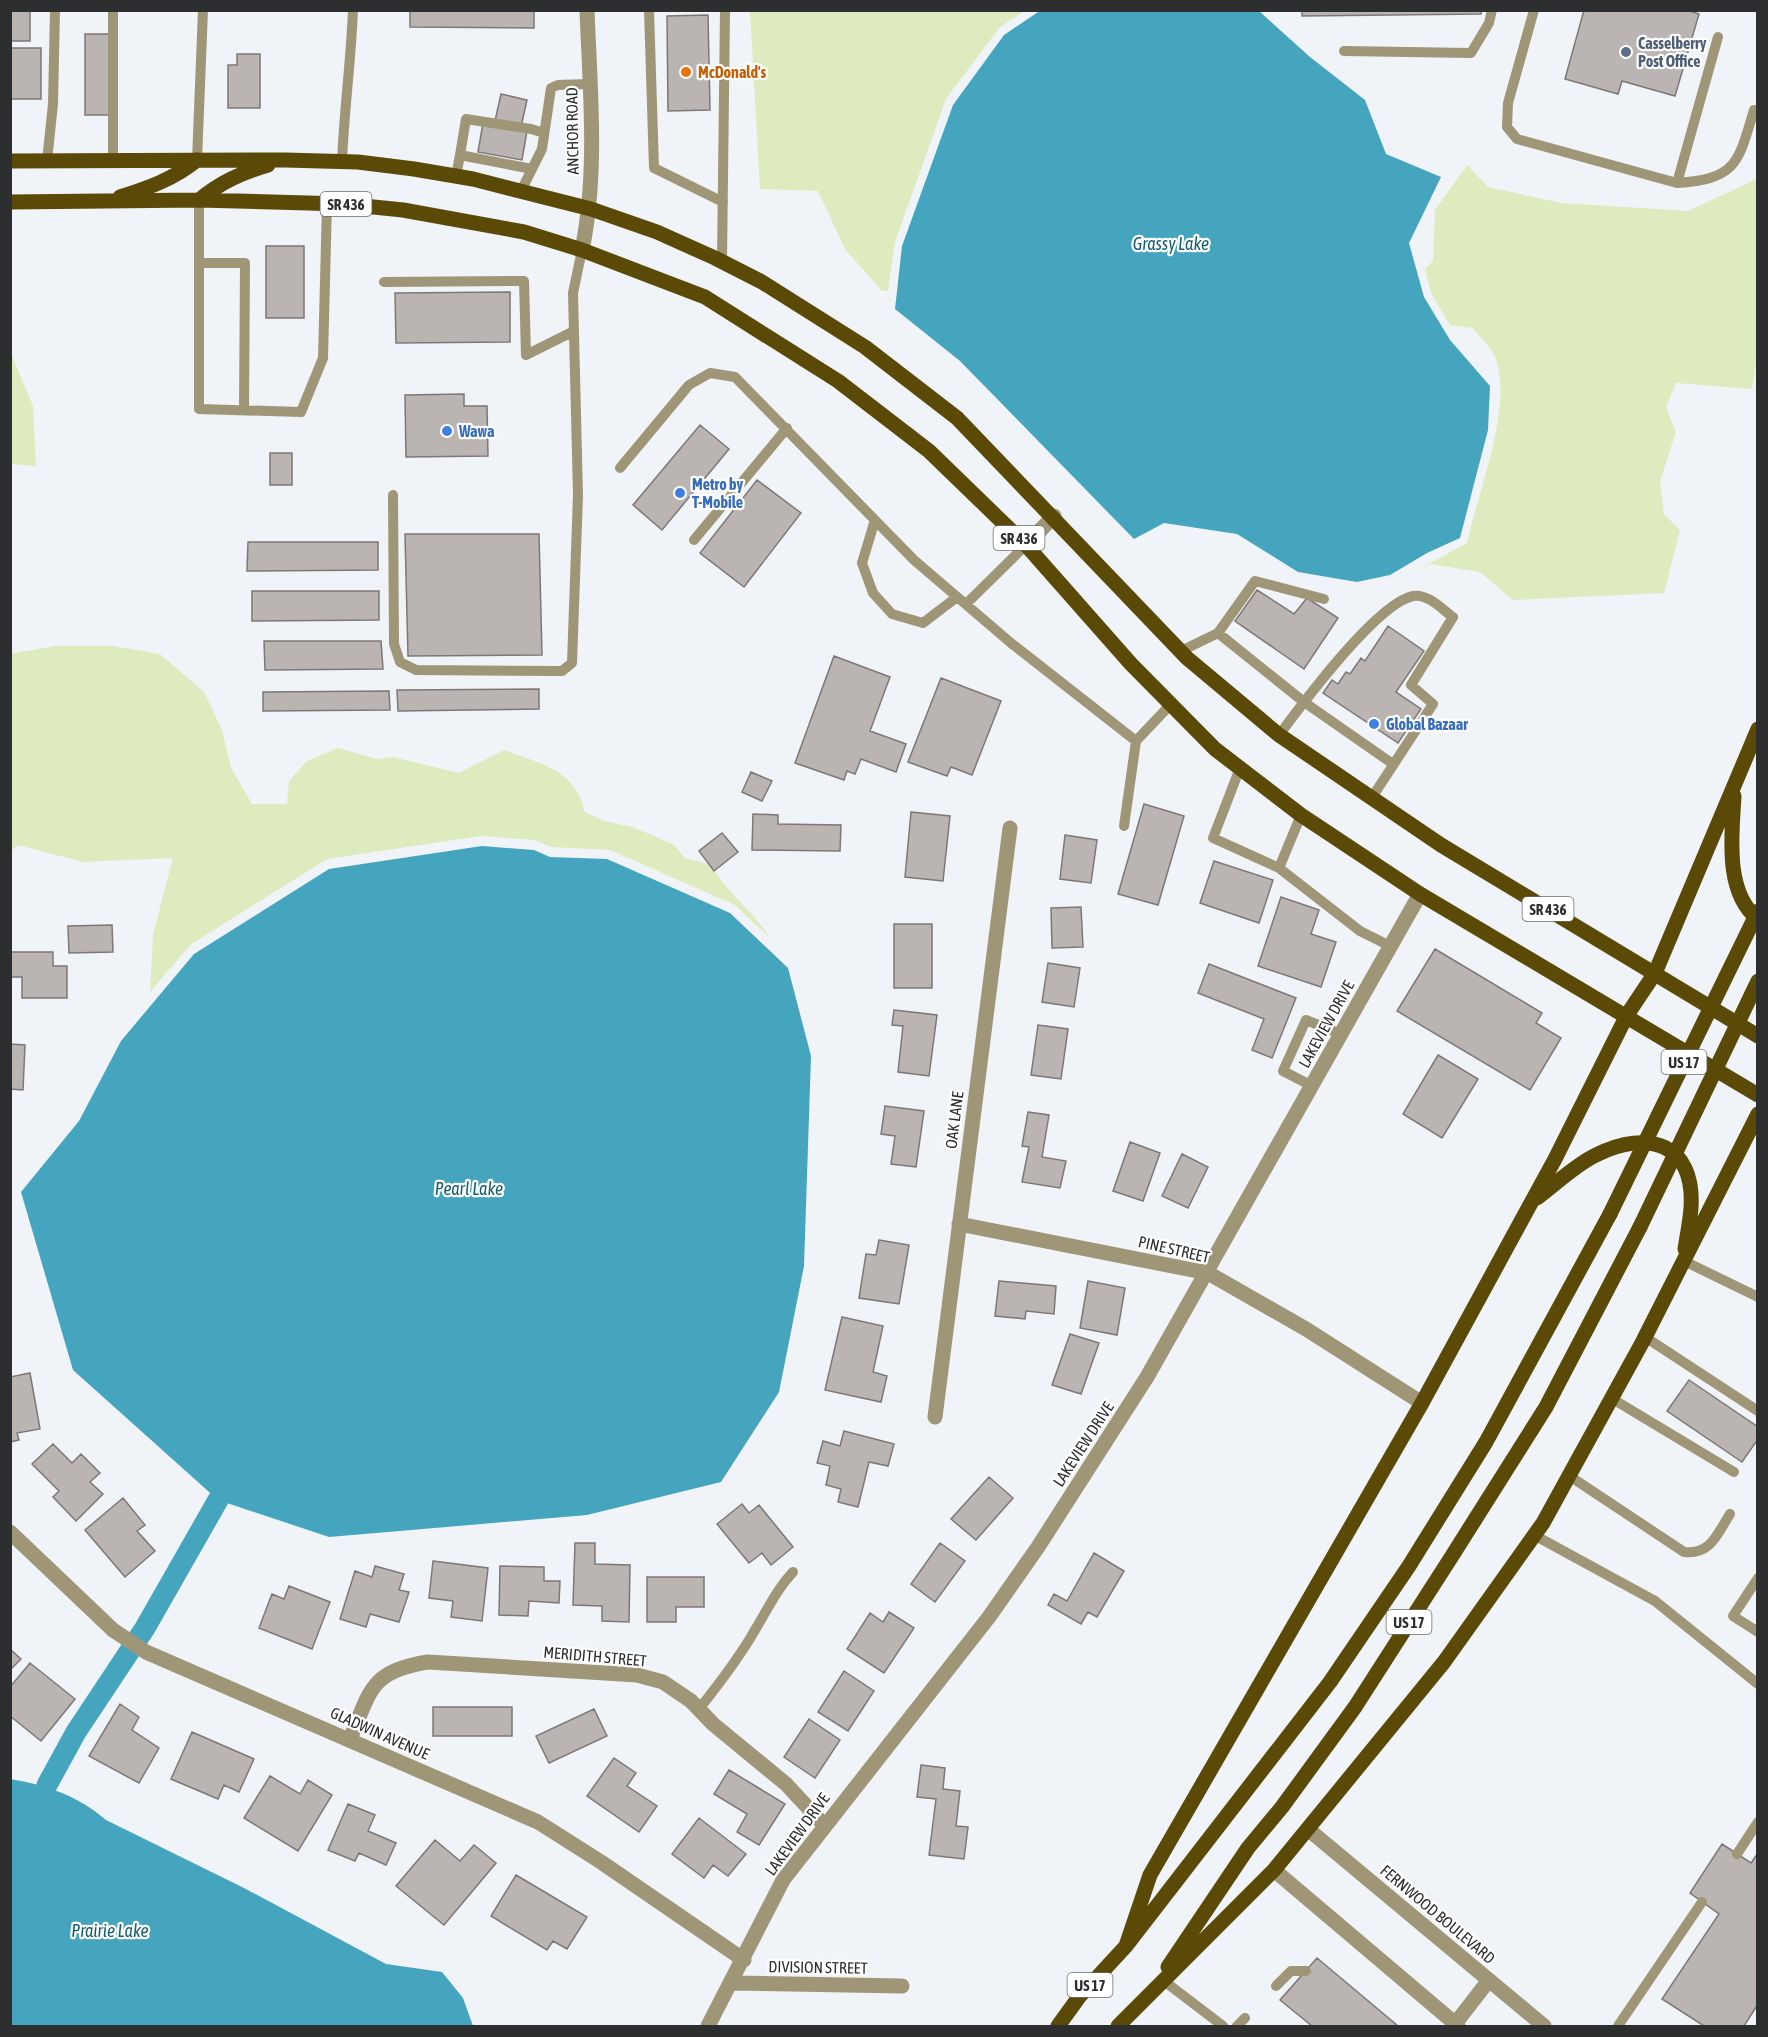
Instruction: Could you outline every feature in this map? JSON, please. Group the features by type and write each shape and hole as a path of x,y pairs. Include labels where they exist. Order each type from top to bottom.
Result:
{"main road":[{"path":"105,202 158,185 182,172 197,160"},
{"name":"SR 436","path":"10,161 285,160 342,162 456,176 591,209 657,232 722,261 762,282 865,347 957,418 1054,516 1180,651 1279,735 1441,845 1758,1036"},
{"path":"200,200 219,184 241,173 285,160"},
{"name":"SR 436","path":"10,202 200,200 327,204 447,216 524,232 582,249 705,297 838,381 929,451 1026,545 1131,664 1215,749 1301,815 1420,894 1627,1015 1758,1095"},
{"path":"1126,1946 1150,1875 1422,1403 1532,1202 1627,1015 1655,973 1758,729"},
{"path":"1735,784 1731,835 1735,878 1743,903 1758,919"},
{"name":"US 17","path":"1058,2026 1078,1996 1126,1946 1330,1682 1408,1566 1486,1442 1610,1214 1758,911"},
{"name":"US 17","path":"1118,2026 1148,1997 1248,1848 1282,1808 1355,1707 1546,1407 1640,1227 1758,981"},
{"path":"1148,1997 1274,1870 1309,1830 1444,1662 1534,1535 1645,1337 1758,1114"},
{"path":"1532,1202 1594,1156 1616,1146 1633,1142 1662,1144 1675,1152 1689,1185 1691,1207 1684,1261"}],"street":[{"name":"ANCHOR ROAD","path":"582,249 591,209 587,10"},
{"path":"1026,545 1054,516"},
{"name":"OAK LANE","path":"935,1417 1010,828"},
{"name":"LAKEVIEW DRIVE","path":"708,2026 744,1960 783,1880 989,1617 1038,1547 1147,1377 1208,1273 1420,894"},
{"name":"PINE STREET","path":"959,1224 1208,1273 1306,1329 1422,1403"},
{"name":"GLADWIN AVENUE","path":"10,1532 112,1630 146,1652 538,1822 601,1862 744,1960"},
{"name":"MERIDITH STREET","path":"350,1739 371,1690 384,1675 400,1666 428,1662 637,1675 663,1682 699,1709 713,1724 786,1784 824,1825"},
{"name":"FERNWOOD BOULEVARD","path":"1309,1830 1544,2026"},
{"path":"1274,1870 1455,2026 1489,1980"},
{"name":"DIVISION STREET","path":"732,1983 902,1986"}],"lane":[{"path":"46,160 53,104 55,10"},
{"path":"197,160 204,10"},
{"path":"342,162 351,66 353,10"},
{"path":"649,10 654,168 723,202"},
{"path":"722,261 724,10"},
{"path":"1344,51 1471,53 1489,23 1492,10"},
{"path":"1534,10 1508,103 1507,127 1517,139 1677,183 1718,177 1732,166 1741,153 1754,111"},
{"path":"113,160 114,16"},
{"path":"1677,183 1718,37"},
{"path":"521,191 542,149 551,88 558,85 589,84"},
{"path":"456,176 466,120 544,133"},
{"path":"460,155 497,159 532,169"},
{"path":"200,200 199,409 301,412 323,358 327,204"},
{"path":"393,495 394,644 400,662 416,670 562,671 572,663 578,495 573,293 582,249"},
{"path":"199,263 245,263 244,410"},
{"path":"384,282 524,281 526,355 574,331"},
{"path":"620,468 689,385 710,374 735,377 914,560 961,601 1136,741"},
{"path":"694,540 787,428"},
{"path":"875,520 862,563 873,593 892,614 923,623 961,601 1026,545"},
{"path":"1180,651 1218,633 1255,581 1324,598"},
{"path":"1279,735 1360,636 1395,606 1412,596 1424,596 1453,616 1411,685 1433,704 1371,799"},
{"path":"1218,633 1304,702 1394,764"},
{"path":"1124,826 1136,741 1171,705"},
{"path":"1240,768 1213,838 1279,868 1360,931 1390,946"},
{"path":"1279,868 1301,815"},
{"path":"1312,1086 1283,1071 1306,1020 1341,1034"},
{"path":"1684,1261 1757,1297"},
{"path":"1645,1337 1758,1411"},
{"path":"1611,1398 1734,1472"},
{"path":"1568,1475 1684,1552 1698,1554 1707,1548 1730,1514"},
{"path":"1534,1535 1655,1601 1758,1684"},
{"path":"699,1709 722,1682 755,1631 777,1589 793,1572"},
{"path":"1758,1578 1733,1616 1758,1632"},
{"path":"1737,1854 1758,1822"},
{"path":"1618,2026 1702,1902"},
{"path":"1276,1986 1291,1971 1306,1971"},
{"path":"1164,1981 1223,2026"}],"green space":[{"path":"750,11 1024,11 1000,27 946,99 895,242 888,291 882,291 845,249 818,191 760,189"},
{"path":"1467,165 1488,187 1561,203 1688,211 1757,179 1758,351 1752,389 1676,383 1666,407 1676,432 1660,481 1664,514 1680,530 1664,593 1513,600 1480,572 1431,564 1414,572 1467,543 1497,424 1500,377 1495,357 1473,328 1450,325 1431,293 1425,269 1433,261 1435,210"},
{"path":"10,351 33,406 36,466 11,464"},
{"path":"55,646 113,646 160,654 204,692 222,730 231,768 252,804 287,804 289,781 307,761 338,748 377,759 393,757 459,773 504,750 543,764 565,777 573,786 585,812 604,821 632,827 652,835 674,845 685,858 711,865 771,939 735,905 610,850 551,847 534,840 481,836 327,859 190,945 150,992 153,935 173,858 83,862 18,845 11,851 11,654"}],"water":[{"name":"Grassy Lake","path":"1041,10 1259,11 1310,57 1365,100 1386,154 1441,177 1409,243 1424,297 1450,340 1490,386 1488,430 1460,538 1427,553 1390,575 1357,582 1298,572 1237,534 1164,523 1134,539 960,361 895,309 902,246 953,105 1004,35"},
{"name":"Pearl Lake","path":"482,846 534,850 550,857 607,859 730,913 788,968 811,1056 804,1266 779,1392 721,1482 587,1515 329,1537 218,1500 73,1370 21,1192 79,1121 121,1041 194,954 329,869"},
{"name":"Prairie Lake","path":"10,1779 49,1788 73,1798 106,1820 244,1888 386,1964 442,1972 463,1998 473,2026 11,2026"}],"building":[{"path":"10,10 30,10 30,41 10,41"},
{"path":"410,10 534,10 534,28 410,27"},
{"path":"1302,10 1481,10 1481,14 1302,16"},
{"path":"1584,10 1687,10 1699,14 1675,96 1622,81 1618,94 1565,79"},
{"path":"708,15 710,110 668,111 667,16"},
{"path":"85,34 109,34 109,115 85,115"},
{"path":"10,48 41,48 41,99 10,99"},
{"path":"237,54 260,54 260,108 228,108 228,65 237,65"},
{"path":"501,94 527,100 521,127 495,121"},
{"path":"483,123 527,131 522,160 478,152"},
{"path":"266,246 304,246 304,318 266,318"},
{"path":"510,292 510,342 396,343 395,293"},
{"name":"Wawa","path":"464,394 464,406 487,406 488,456 406,457 405,395"},
{"path":"700,425 729,449 662,530 633,505"},
{"path":"270,453 292,453 292,485 270,485"},
{"path":"757,480 801,513 744,587 700,553"},
{"path":"405,534 539,534 542,655 408,656"},
{"path":"248,542 378,542 378,570 247,571"},
{"path":"1257,590 1294,614 1307,598 1338,618 1304,669 1235,621"},
{"path":"252,591 379,591 379,620 252,621"},
{"path":"1388,626 1424,651 1396,692 1421,709 1398,743 1323,693 1332,680 1338,684 1346,672 1350,674 1361,658 1365,661"},
{"path":"264,641 381,641 383,669 265,670"},
{"path":"834,656 890,677 870,731 906,744 896,772 861,759 855,774 847,771 844,780 795,763"},
{"path":"941,678 1001,701 972,775 951,767 947,776 908,762"},
{"path":"539,689 539,709 398,711 397,690"},
{"path":"389,691 390,710 263,711 263,692"},
{"path":"751,772 772,781 762,801 742,792"},
{"path":"1144,804 1184,816 1158,905 1118,894"},
{"path":"911,812 950,816 943,881 905,877"},
{"path":"753,814 778,815 778,824 841,825 840,851 752,850"},
{"path":"722,833 738,852 714,871 699,851"},
{"path":"1065,835 1097,840 1091,883 1060,879"},
{"path":"1214,861 1273,880 1259,923 1200,903"},
{"path":"1281,897 1319,910 1311,934 1336,942 1321,987 1258,966"},
{"path":"1081,907 1083,947 1052,948 1051,908"},
{"path":"894,924 932,924 932,988 894,988"},
{"path":"112,925 113,952 69,953 68,926"},
{"path":"1435,949 1542,1013 1536,1023 1561,1038 1530,1090 1397,1011"},
{"path":"10,952 53,952 53,966 67,966 67,998 22,998 22,977 10,977"},
{"path":"1048,963 1080,968 1074,1007 1042,1002"},
{"path":"1209,964 1296,998 1272,1058 1252,1050 1264,1019 1198,993"},
{"path":"894,1010 937,1015 929,1076 898,1072 903,1026 892,1025"},
{"path":"1038,1025 1068,1029 1061,1079 1031,1075"},
{"path":"10,1044 25,1045 23,1090 10,1089"},
{"path":"1438,1055 1478,1079 1442,1138 1403,1114"},
{"path":"885,1106 924,1111 916,1167 891,1164 895,1136 881,1134"},
{"path":"1028,1112 1049,1115 1042,1157 1066,1161 1060,1188 1022,1182 1029,1147 1022,1146"},
{"path":"1130,1142 1160,1153 1143,1201 1113,1191"},
{"path":"1182,1154 1208,1167 1188,1208 1162,1196"},
{"path":"879,1240 909,1245 899,1304 859,1298 866,1254 876,1255"},
{"path":"999,1281 1056,1286 1054,1314 1026,1311 1025,1319 995,1316"},
{"path":"1088,1281 1125,1288 1117,1335 1080,1328"},
{"path":"842,1317 883,1326 873,1372 887,1376 881,1402 825,1390"},
{"path":"1070,1334 1099,1343 1081,1394 1052,1385"},
{"path":"30,1373 40,1429 17,1433 19,1440 10,1442 10,1377"},
{"path":"1689,1380 1758,1427 1758,1439 1742,1462 1667,1411"},
{"path":"844,1431 894,1444 888,1466 869,1462 858,1507 838,1502 841,1489 826,1485 830,1466 817,1463 823,1441 840,1446"},
{"path":"53,1444 72,1463 81,1454 100,1473 90,1482 103,1494 76,1521 53,1497 59,1491 32,1464"},
{"path":"989,1477 1013,1498 976,1540 951,1519"},
{"path":"123,1498 145,1525 137,1531 155,1551 125,1577 85,1530"},
{"path":"742,1504 749,1513 759,1505 793,1547 771,1565 762,1553 749,1563 717,1524"},
{"path":"575,1543 595,1543 595,1564 630,1565 629,1622 602,1621 602,1606 573,1605"},
{"path":"940,1543 965,1561 935,1602 911,1584"},
{"path":"1094,1553 1124,1571 1097,1617 1088,1612 1081,1624 1048,1605 1054,1594 1067,1601"},
{"path":"433,1561 488,1568 482,1621 451,1617 453,1601 429,1598"},
{"path":"375,1566 404,1574 399,1590 409,1592 399,1622 370,1614 366,1627 340,1619 355,1571 372,1577"},
{"path":"500,1566 544,1567 544,1581 560,1581 559,1603 529,1601 528,1616 499,1615"},
{"path":"647,1577 704,1577 704,1607 676,1607 676,1622 647,1622"},
{"path":"289,1586 330,1602 312,1649 259,1628 272,1594 284,1599"},
{"path":"889,1612 914,1628 884,1673 847,1649 870,1613 883,1622"},
{"path":"10,1649 21,1659 10,1670"},
{"path":"30,1663 75,1699 41,1741 10,1716 10,1687"},
{"path":"844,1671 874,1691 848,1731 818,1712"},
{"path":"120,1704 139,1717 132,1730 159,1748 139,1783 89,1756"},
{"path":"433,1707 512,1707 512,1736 433,1736"},
{"path":"594,1709 607,1736 549,1763 536,1736"},
{"path":"809,1719 840,1740 815,1778 784,1757"},
{"path":"192,1732 254,1759 239,1792 224,1785 218,1799 171,1779"},
{"path":"614,1758 636,1773 627,1786 657,1806 639,1832 587,1796"},
{"path":"921,1765 945,1768 943,1789 960,1791 956,1826 968,1827 964,1859 929,1855 936,1799 917,1797"},
{"path":"729,1770 785,1804 759,1845 737,1832 747,1814 714,1794"},
{"path":"270,1776 300,1794 308,1780 332,1795 298,1851 244,1818"},
{"path":"348,1804 375,1815 368,1831 396,1843 386,1865 359,1853 355,1861 328,1850"},
{"path":"699,1818 746,1854 728,1876 713,1865 704,1878 672,1854"},
{"path":"435,1840 460,1861 474,1845 496,1863 444,1925 396,1886"},
{"path":"1722,1844 1751,1863 1758,1853 1758,2004 1744,2026 1704,2026 1662,1999 1719,1914 1690,1893"},
{"path":"516,1875 587,1917 567,1949 553,1941 547,1950 491,1916"},
{"path":"1317,1958 1398,2026 1312,2026 1280,2000"}],"waterway":[{"path":"47,1785 76,1732 145,1628 218,1500"}],"place":[{"name":"Casselberry Post Office","path":"1626,52"},
{"name":"McDonald's","path":"686,72"},
{"name":"Wawa","path":"447,431"},
{"name":"Metro by T-Mobile","path":"680,493"},
{"name":"Global Bazaar","path":"1374,724"}]}
